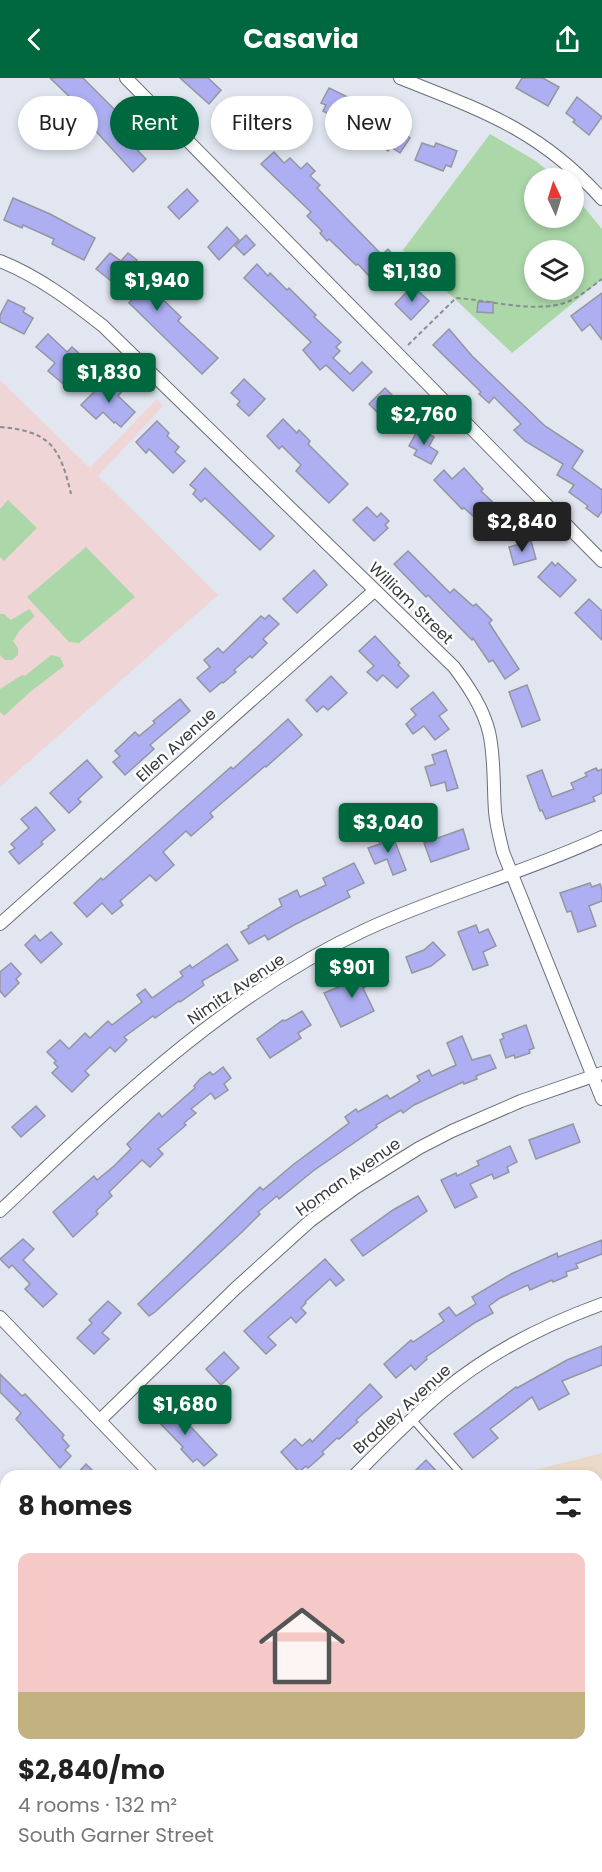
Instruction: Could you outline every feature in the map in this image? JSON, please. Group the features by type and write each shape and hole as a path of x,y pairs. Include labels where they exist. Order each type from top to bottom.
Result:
{"street":[{"path":"126,78 602,561"},
{"path":"400,78 482,111 527,134 561,159 602,199"},
{"name":"William Street","path":"0,261 65,296 103,326 454,667 477,700 488,730 492,752 497,828 503,852 597,1075 602,1099"},
{"name":"Ellen Avenue","path":"0,924 374,591"},
{"name":"Nimitz Avenue","path":"0,1211 165,1060 212,1023 307,961 365,931 425,905 602,837"},
{"name":"Homan Avenue","path":"100,1420 236,1288 310,1221 356,1188 418,1148 452,1131 521,1101 597,1075"},
{"name":"Bradley Avenue","path":"360,1470 442,1392 492,1356 533,1333 602,1304"},
{"path":"0,1317 147,1470"}],"lane":[{"path":"412,1419 458,1470"}],"path":[{"path":"408,345 456,298 517,305 540,306 564,303 602,279"},
{"path":"0,427 25,430 46,440 59,457 71,494"}],"shaded area":[{"path":"0,380 90,468 157,399 163,406 98,476 218,595 0,787"},
{"path":"602,1453 602,1470 534,1470"}],"green space":[{"path":"490,134 544,168 524,168 524,228 584,228 584,207 602,229 602,279 584,294 584,240 524,240 524,300 576,300 512,353 403,250"},
{"path":"8,500 37,528 4,561 0,557 0,509"},
{"path":"86,547 135,597 79,643 69,642 27,597"},
{"path":"29,609 34,617 20,630 13,641 18,648 18,655 12,660 5,660 0,655 0,614 4,614 11,620"},
{"path":"51,655 60,657 64,666 4,716 0,712 0,689 22,675 25,676"}],"building":[{"path":"50,78 83,78 110,105 110,147 98,134 98,96 69,96"},
{"path":"180,78 208,78 221,90 216,96 211,96 209,104"},
{"path":"522,78 543,78 559,87 548,106 516,88"},
{"path":"329,88 346,96 325,96 325,105 321,103"},
{"path":"577,97 602,117 589,135 566,113"},
{"path":"422,143 434,147 436,143 457,151 451,167 446,165 443,171 415,160"},
{"path":"113,150 139,150 146,159 133,172"},
{"path":"274,152 284,163 290,158 301,169 307,163 315,171 310,176 320,185 317,188 382,255 388,249 398,260 392,265 397,271 379,287 358,264 356,265 329,239 327,241 320,233 322,231 307,216 311,212 261,164"},
{"path":"187,189 198,201 179,219 168,207"},
{"path":"13,198 50,214 95,238 84,260 52,244 54,239 23,225 22,228 4,220"},
{"path":"227,227 239,240 219,260 208,247"},
{"path":"246,235 255,245 244,255 235,246"},
{"path":"110,253 121,261 128,253 137,260 130,274 145,286 147,284 181,317 178,321 218,358 202,374 129,303 133,298 96,269"},
{"path":"257,264 268,276 270,273 287,290 289,288 316,315 314,317 341,342 336,347 340,351 333,358 350,374 362,362 372,372 353,391 326,365 320,370 303,350 311,342 244,278"},
{"path":"413,286 429,301 411,320 395,304"},
{"path":"602,293 602,340 590,324 582,331 571,316"},
{"path":"8,300 25,308 23,312 33,318 24,334 0,322 0,315"},
{"path":"478,302 493,302 493,313 477,312"},
{"path":"449,329 472,356 545,426 583,451 572,468 602,490 602,511 598,517 586,508 588,506 569,492 574,485 557,475 563,464 525,441 514,430 521,424 494,397 489,403 479,394 481,392 433,345"},
{"path":"48,334 67,352 72,347 81,355 71,367 80,375 68,388 48,371 55,363 36,347"},
{"path":"108,378 122,391 118,396 135,412 121,427 103,412 96,419 81,405"},
{"path":"244,379 265,399 249,416 237,405 240,401 231,393"},
{"path":"385,388 411,414 395,430 369,404"},
{"path":"283,419 297,433 299,430 310,441 308,444 348,484 329,503 296,471 301,465 282,446 279,449 267,436"},
{"path":"157,421 169,433 167,436 179,447 175,452 185,461 173,473 149,449 146,453 136,442"},
{"path":"419,428 434,437 429,446 438,452 431,464 414,455 417,450 409,446"},
{"path":"205,468 274,536 260,550 205,498 201,502 193,494 196,490 190,485"},
{"path":"464,468 483,489 481,491 504,513 507,510 518,520 499,539 464,508 462,509 434,480 444,470 452,479"},
{"path":"367,507 377,517 381,513 389,521 385,525 388,528 374,541 353,520"},
{"path":"531,541 536,559 514,565 509,547"},
{"path":"408,551 450,593 454,589 473,606 476,604 492,620 489,623 519,669 505,679 493,660 489,662 473,638 472,640 394,564"},
{"path":"552,562 555,566 558,563 576,580 560,597 538,577"},
{"path":"314,570 327,585 297,613 283,599"},
{"path":"589,599 602,611 602,640 575,613"},
{"path":"269,615 279,624 263,639 267,643 210,692 197,678 210,667 204,660 218,648 223,653 261,616 265,619"},
{"path":"375,636 409,676 397,688 383,675 377,681 367,672 374,666 359,651"},
{"path":"331,676 347,693 328,710 323,706 317,712 306,700"},
{"path":"527,685 540,720 522,727 509,692"},
{"path":"433,692 447,710 439,716 449,729 435,740 424,726 413,734 406,724 416,715 411,709"},
{"path":"180,699 190,711 150,745 154,749 125,775 113,762 120,756 115,751 135,732 139,736"},
{"path":"288,719 302,735 210,813 213,817 191,836 186,831 163,852 174,865 156,881 150,875 120,901 123,905 112,914 102,903 87,917 74,903 231,767 233,769"},
{"path":"446,750 458,788 447,791 445,782 431,786 425,767 435,764 432,755"},
{"path":"87,760 102,777 78,799 81,802 69,813 50,793"},
{"path":"596,768 598,771 602,769 602,793 593,797 595,801 546,819 542,810 540,811 527,776 542,770 552,797 574,789 571,783 587,776 585,773"},
{"path":"36,807 55,830 41,842 43,844 19,864 9,852 15,848 11,844 29,828 21,819"},
{"path":"463,829 469,849 431,862 424,843"},
{"path":"392,834 406,870 393,875 387,859 375,864 368,848 380,844 378,840"},
{"path":"354,863 364,883 347,891 350,897 268,940 265,935 249,944 241,932 282,906 279,899 297,890 300,897 326,885 323,878"},
{"path":"590,883 592,887 600,884 602,890 602,901 589,906 596,926 578,932 571,911 567,912 560,893"},
{"path":"476,925 479,933 488,929 496,946 483,952 488,965 473,970 458,932"},
{"path":"51,932 62,944 41,963 25,945 35,935 40,941"},
{"path":"433,942 445,955 431,966 412,973 406,957 424,950"},
{"path":"227,944 238,960 202,981 204,985 155,1018 153,1016 124,1037 127,1040 115,1052 110,1047 85,1071 89,1075 72,1092 52,1073 58,1067 54,1063 56,1061 47,1052 60,1040 69,1049 85,1033 90,1038 108,1021 112,1025 142,1002 137,995 145,989 152,998 183,976 180,972 190,965 192,968"},
{"path":"11,963 21,974 16,979 19,983 5,997 0,991 0,972"},
{"path":"369,968 376,982 363,988 374,1011 341,1027 324,993 356,980 354,975"},
{"path":"302,1011 311,1025 298,1033 301,1038 270,1058 257,1039 283,1020"},
{"path":"526,1025 534,1048 529,1050 530,1053 515,1058 514,1055 506,1058 500,1040 504,1038 502,1034"},
{"path":"462,1036 472,1060 490,1055 496,1068 476,1076 477,1079 464,1084 463,1082 414,1105 403,1113 401,1110 376,1125 377,1127 313,1171 279,1199 277,1196 258,1212 260,1214 242,1232 155,1312 149,1316 138,1304 260,1187 263,1190 349,1123 345,1117 356,1109 358,1112 387,1095 390,1099 420,1081 417,1076 429,1070 432,1076 456,1065 447,1043"},
{"path":"223,1067 231,1078 224,1084 228,1090 215,1099 211,1093 191,1109 196,1113 184,1123 186,1125 158,1149 163,1154 150,1167 142,1160 109,1192 112,1196 96,1211 98,1214 73,1237 53,1212 94,1176 97,1180 114,1166 131,1149 127,1144 159,1113 162,1117 195,1088 194,1086 200,1079 210,1072 213,1075"},
{"path":"36,1106 45,1116 21,1137 12,1127"},
{"path":"573,1124 580,1142 536,1159 529,1140"},
{"path":"510,1146 517,1162 507,1167 509,1172 494,1179 492,1174 470,1184 477,1197 455,1208 441,1180 456,1173 457,1176 479,1165 477,1161"},
{"path":"418,1196 427,1211 363,1256 351,1240 393,1210"},
{"path":"23,1239 34,1249 23,1260 57,1294 43,1307 25,1289 30,1284 12,1265 9,1268 0,1259"},
{"path":"602,1240 602,1254 576,1264 578,1268 566,1272 567,1276 530,1290 528,1285 500,1298 489,1306 493,1313 476,1322 426,1357 427,1359 415,1370 411,1365 396,1378 384,1364 411,1340 413,1342 444,1321 439,1314 449,1307 456,1316 476,1304 472,1297 511,1274 557,1253 558,1257"},
{"path":"325,1259 344,1280 336,1286 330,1279 305,1302 301,1308 306,1313 296,1323 291,1317 268,1337 276,1345 266,1354 244,1331"},
{"path":"108,1301 121,1313 102,1333 109,1339 94,1354 77,1338 92,1323 89,1320"},
{"path":"602,1346 602,1365 562,1381 569,1394 539,1410 532,1397 490,1429 498,1438 473,1458 454,1434 516,1387 567,1360"},
{"path":"224,1352 239,1368 221,1385 206,1369"},
{"path":"0,1374 22,1396 25,1394 64,1435 62,1438 69,1446 65,1450 71,1456 60,1468 16,1419 21,1413 0,1392"},
{"path":"370,1384 382,1397 356,1420 358,1422 322,1452 324,1454 308,1468 306,1466 297,1470 281,1452 295,1439 302,1446 310,1439 312,1442"},
{"path":"163,1403 192,1428 217,1455 204,1466 197,1459 193,1462 181,1449 183,1447 152,1415"},
{"path":"426,1460 435,1470 416,1470"},
{"path":"86,1464 92,1470 80,1470"}]}
